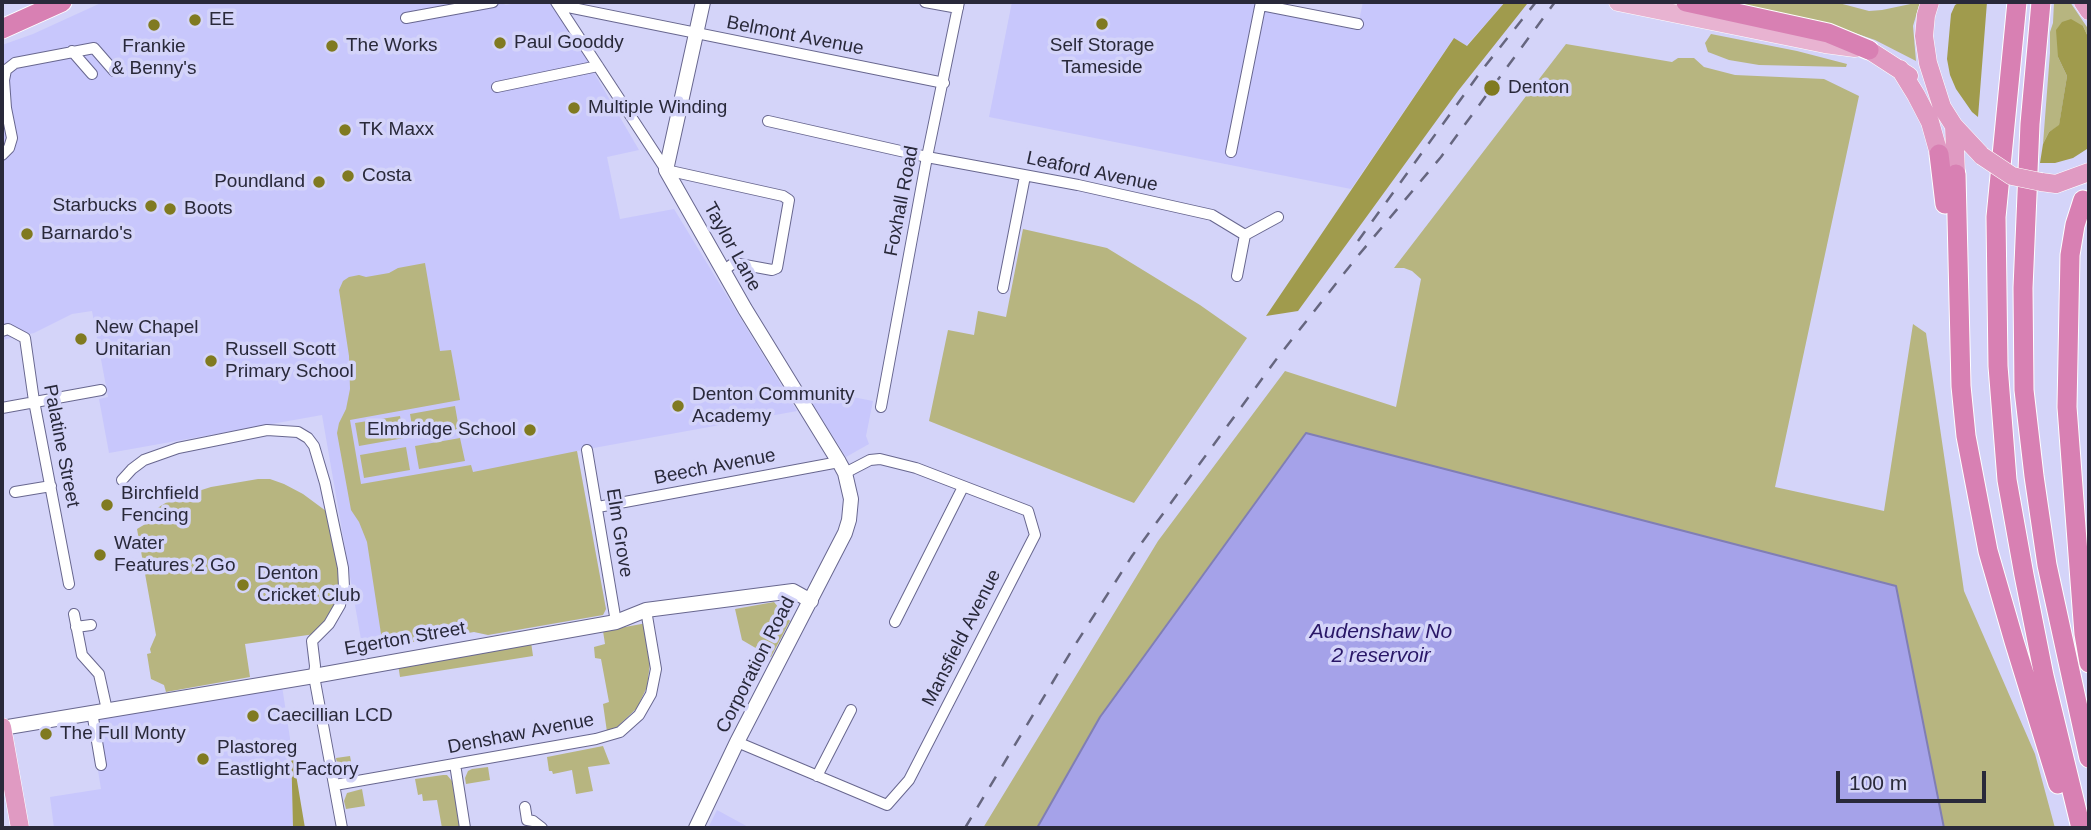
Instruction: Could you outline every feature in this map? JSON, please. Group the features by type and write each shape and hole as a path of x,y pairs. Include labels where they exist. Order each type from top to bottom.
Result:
{"highway":[{"path":"2,29 62,2"},
{"path":"1686,2 1828,33 1869,50 1900,69 1942,107"},
{"path":"1930,2 1924,36 1927,63 1942,107 1954,127 1982,156 2012,176 2056,184 2089,172"},
{"path":"2017,2 1996,217 1998,366 2007,480 2024,576 2044,676 2081,828"},
{"path":"2041,2 2029,152 2024,288 2024,390 2047,565 2089,758"},
{"path":"2083,2 2089,11"},
{"path":"1900,69 1930,122 1939,154 1958,312"},
{"path":"1954,127 1958,312 1966,436 1989,551 2014,641 2073,828"},
{"path":"2089,178 2075,225 2070,255 2067,407 2084,634 2089,663"},
{"path":"2,727 16,818"}],"main road":[{"path":"1618,2 1825,44 1869,50"}],"street":[{"path":"406,18 493,2"},
{"path":"703,2 666,170 783,196 789,200 777,268 772,270 734,263 724,270"},
{"path":"925,2 959,5"},
{"name":"Belmont Avenue","path":"557,3 696,34 944,83"},
{"name":"Taylor Lane","path":"557,3 666,170 745,309 842,468 851,499 849,520"},
{"path":"1231,152 1261,3 1358,24"},
{"name":"Foxhall Road","path":"881,408 927,157 959,5"},
{"path":"2,155 9,148 12,138 3,79 6,70 15,63 94,48 114,71"},
{"path":"72,51 92,74"},
{"path":"497,87 598,66"},
{"path":"2,141 6,108"},
{"name":"Leaford Avenue","path":"768,121 927,157 1078,185 1212,215 1245,235"},
{"path":"1003,288 1025,176"},
{"path":"1237,276 1245,235 1278,217"},
{"name":"Palatine Street","path":"2,331 8,329 25,338 34,401 69,584"},
{"path":"2,408 101,390"},
{"path":"122,480 144,460 178,448 267,430 298,432 314,446 325,483 343,568 344,587 340,606 336,615 312,640 314,676 342,828"},
{"name":"Elm Grove","path":"587,450 616,622"},
{"name":"Mansfield Avenue","path":"737,742 887,805 909,780 1035,535 1028,511 916,468 880,459 842,468"},
{"name":"Beech Avenue","path":"598,507 842,468"},
{"path":"15,492 51,486"},
{"path":"895,622 963,486"},
{"name":"Corporation Road","path":"696,828 737,742 845,533 849,520"},
{"name":"Egerton Street","path":"2,727 314,676 616,622 646,610 793,592 811,601"},
{"name":"Denshaw Avenue","path":"335,785 596,739 622,730 639,715 651,694 656,669 646,610"},
{"path":"74,614 82,655 99,674 101,765"},
{"path":"76,628 91,625"},
{"path":"817,776 851,710"},
{"path":"455,764 465,828"},
{"path":"525,807 526,824 533,821 542,828"}],"shaded area":[{"path":"103,2 498,2 506,5 553,2 639,150 607,157 620,219 674,209 797,411 577,451 606,609 603,615 488,635 474,632 363,651 322,415 109,453 99,399 108,397 92,311 72,314 34,333 2,340 2,45"},
{"path":"1012,2 1255,2 1254,9 1357,30 1363,2 1505,2 1466,46 1453,39 1351,189 989,117"},
{"path":"1505,2 1527,4 1458,91 1298,311 1266,316 1454,38 1467,46"},
{"path":"1721,2 1835,2 1869,11 1920,2 1913,26 1916,61 1875,40 1849,31"},
{"path":"1960,2 1987,2 1978,117 1956,89 1947,59 1951,14 1955,5"},
{"path":"2054,2 2070,2 2089,30 2089,39 2083,26 2058,57 2067,76 2059,126 2049,132 2043,144 2050,32"},
{"path":"2071,19 2083,26 2089,39 2089,144 2087,149 2073,158 2055,163 2040,163 2043,144 2049,132 2059,125 2067,76 2058,57 2056,30 2062,22"},
{"path":"1711,34 1847,64 1846,67 1759,65 1729,60 1708,52 1705,43"},
{"path":"1566,44 1672,62 1678,58 1694,58 1704,67 1735,75 1824,79 1859,96 1775,487 1884,511 1913,324 1926,333 1964,591 2035,754 2055,828 1944,828 1896,586 1306,433 1100,717 1037,828 983,828 1158,541 1285,371 1396,407 1421,279 1412,271 1394,268"},
{"path":"1023,229 1107,248 1200,305 1247,338 1134,503 929,421 948,330 974,335 978,311 1006,317"},
{"path":"425,263 440,351 451,350 460,400 350,420 361,484 471,465 473,472 577,451 606,609 603,615 488,635 474,632 383,647 367,542 351,510 337,433 350,389 349,356 339,290 343,281 349,277 389,273 398,268"},
{"path":"827,392 873,401 866,436 869,444 846,457 812,403"},
{"path":"455,406 459,429 414,437 410,414"},
{"path":"400,416 404,438 359,446 355,423"},
{"path":"460,438 465,461 419,469 415,446"},
{"path":"406,447 410,470 364,478 360,455"},
{"name":"Denton Cricket Club","path":"270,479 284,484 326,511 339,573 335,611 315,634 245,644 250,677 166,692 164,685 151,679 147,654 151,653 156,635 137,529 147,523 159,507 180,494"},
{"path":"774,602 790,621 771,657 742,640 735,609"},
{"path":"647,623 650,663 647,687 637,708 616,728 607,732 603,704 609,702 601,659 595,658 594,647 605,644 603,631"},
{"path":"531,642 533,656 400,677 398,664"},
{"path":"282,686 291,745 293,828 54,828 50,797 101,789 90,721"},
{"path":"291,745 305,828 293,828"},
{"path":"603,746 610,764 588,767 593,791 576,794 572,770 553,774 549,771 547,757"},
{"path":"350,756 354,777 345,779 339,774 336,758"},
{"path":"488,767 490,780 466,784 468,771"},
{"path":"447,775 452,781 460,828 442,828 437,800 423,801 422,794 418,795 415,779"},
{"path":"362,789 365,806 346,809 344,801 347,793"},
{"path":"717,810 750,828 708,828"}],"water":[{"name":"Audenshaw No 2 reservoir","path":"1306,433 1896,586 1944,828 1037,828 1100,717"}],"railway":[{"path":"1358,241 1482,70 1536,2"},
{"path":"965,828 1132,556 1278,357 1441,157 1555,2"}],"place":[{"name":"EE","path":"195,20"},
{"name":"Self Storage Tameside","path":"1102,24"},
{"name":"Frankie & Benny's","path":"154,25"},
{"name":"Paul Gooddy","path":"500,43"},
{"name":"The Works","path":"332,46"},
{"name":"Denton","path":"1492,88"},
{"name":"Multiple Winding","path":"574,108"},
{"name":"TK Maxx","path":"345,130"},
{"name":"Costa","path":"348,176"},
{"name":"Poundland","path":"319,182"},
{"name":"Starbucks","path":"151,206"},
{"name":"Boots","path":"170,209"},
{"name":"Barnardo's","path":"27,234"},
{"name":"New Chapel Unitarian","path":"81,339"},
{"name":"Russell Scott Primary School","path":"211,361"},
{"name":"Denton Community Academy","path":"678,406"},
{"name":"Elmbridge School","path":"530,430"},
{"name":"Birchfield Fencing","path":"107,505"},
{"name":"Water Features 2 Go","path":"100,555"},
{"name":"Denton Cricket Club","path":"243,585"},
{"name":"Caecillian LCD","path":"253,716"},
{"name":"The Full Monty","path":"46,734"},
{"name":"Plastoreg Eastlight Factory","path":"203,759"}]}
